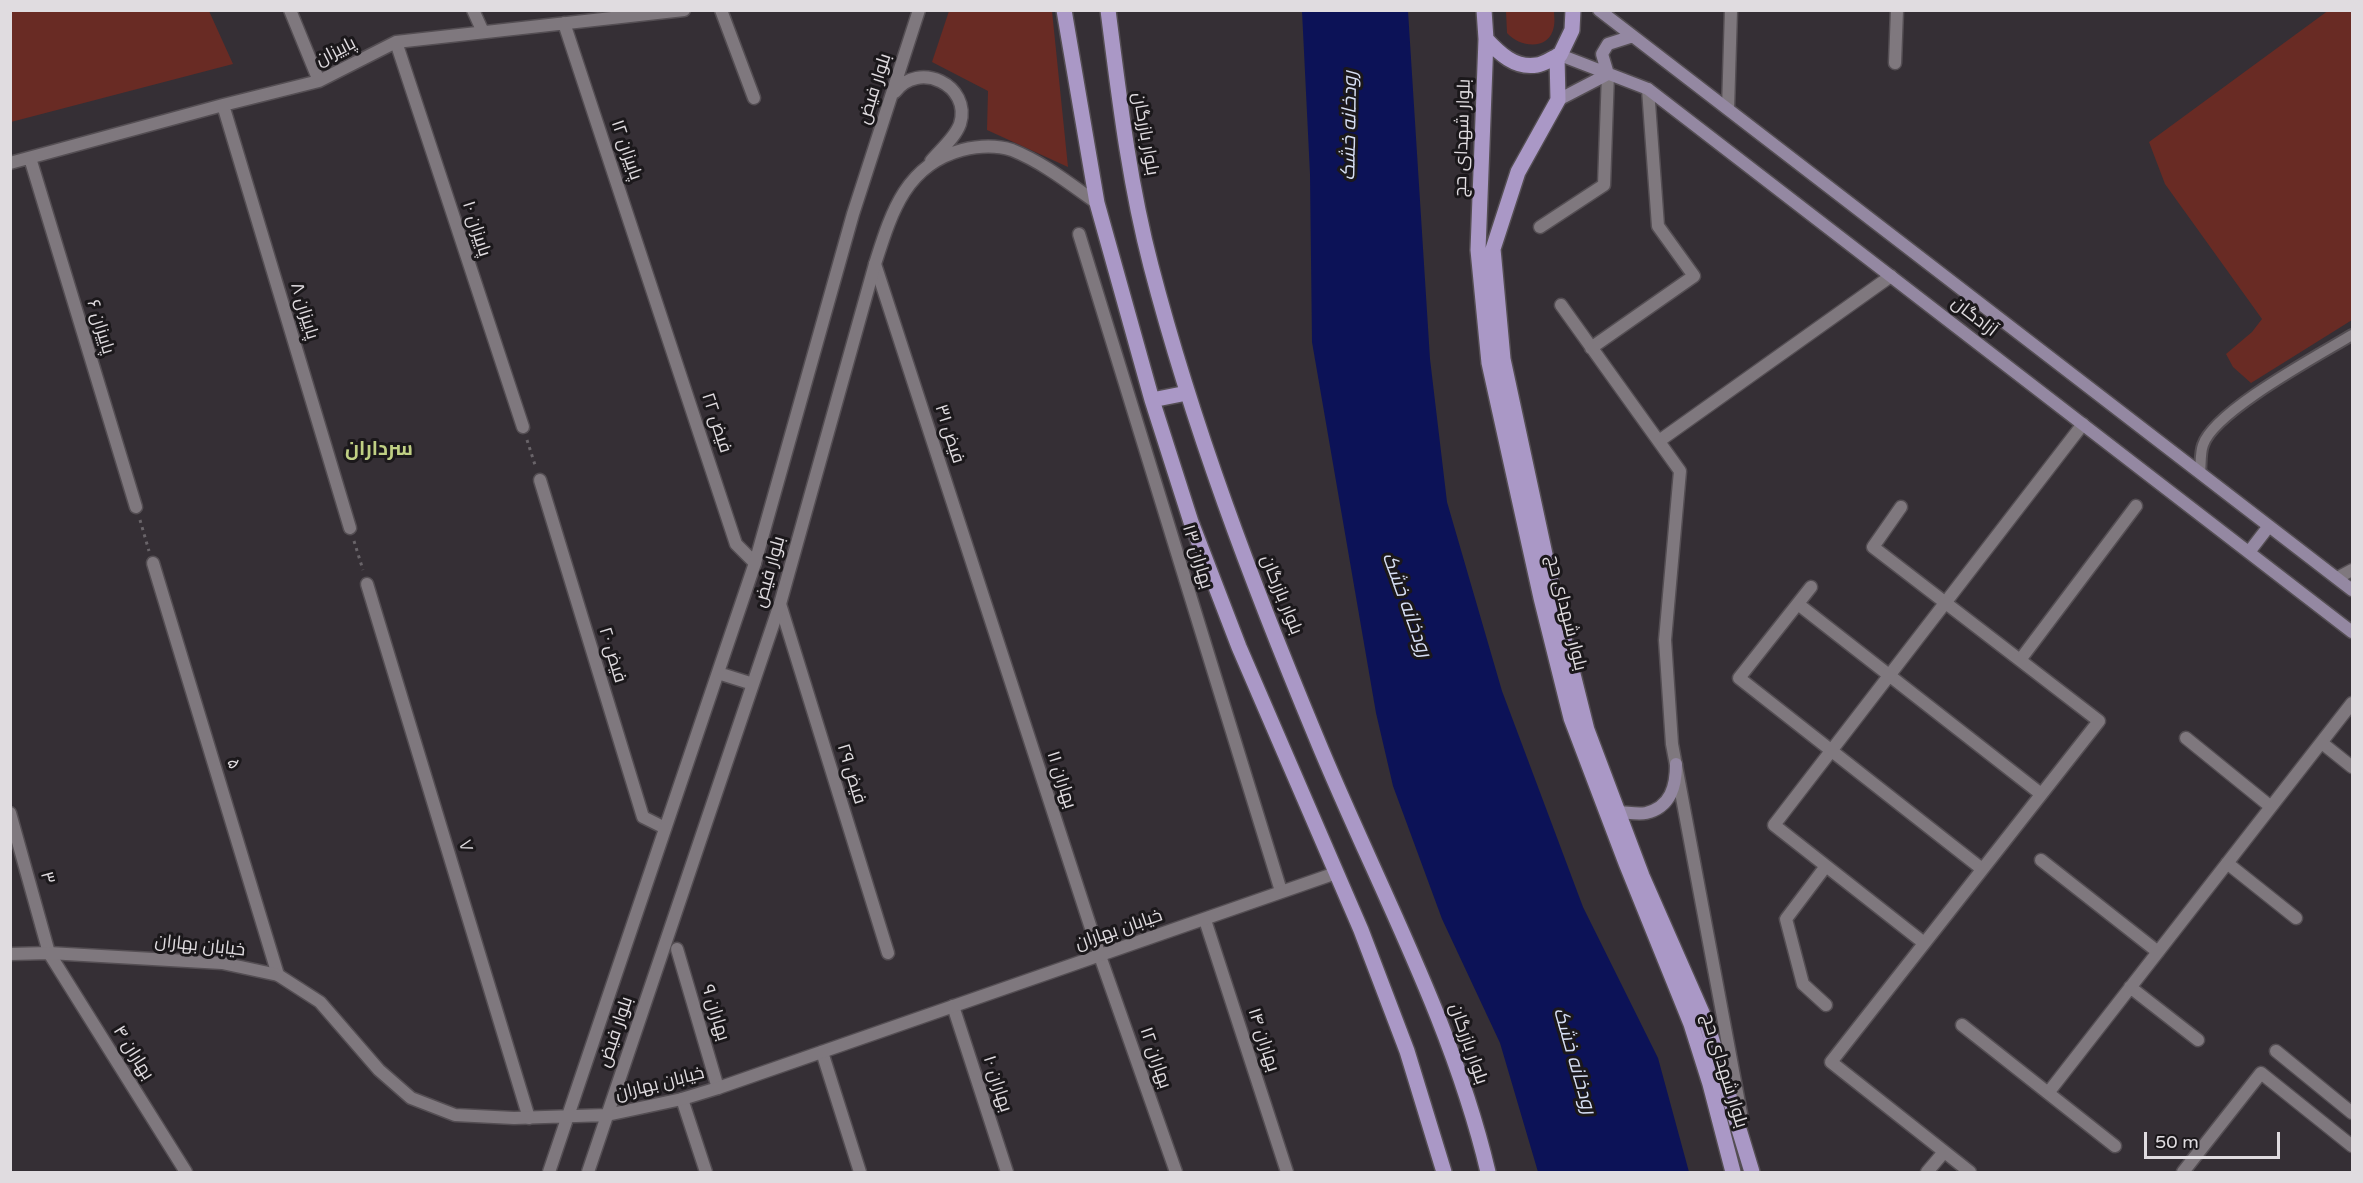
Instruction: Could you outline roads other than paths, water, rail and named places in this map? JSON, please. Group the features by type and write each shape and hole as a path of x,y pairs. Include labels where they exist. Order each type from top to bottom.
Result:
{"main road":[{"path":"1064,10 1097,203 1152,400 1191,522 1239,647 1361,930 1407,1051 1444,1173"},
{"name":"بلوار بازرگان","path":"1108,10 1121,114 1150,263 1187,393 1225,507 1316,738 1441,1021 1488,1173"},
{"name":"بلوار شهدای حج","path":"1484,10 1486,39 1478,250 1491,374 1541,598 1571,718 1617,842 1691,1024 1710,1084 1733,1173"},
{"path":"1573,10 1572,30 1558,56 1558,100 1608,74 1602,54 1608,44 1633,36"},
{"name":"آزادگان","path":"1599,10 2352,590"},
{"path":"1486,39 1500,55 1518,64 1536,65 1558,56"},
{"name":"آزادگان","path":"1558,56 1648,89 2352,632"},
{"name":"بلوار شهدای حج","path":"1558,100 1518,172 1493,249 1503,359 1552,588 1587,730 1642,876 1707,1024 1752,1173"},
{"path":"1152,400 1187,393"},
{"path":"2249,552 2269,526"},
{"path":"1617,812 1646,813 1664,803 1676,785 1676,764"}],"street":[{"path":"290,10 319,81"},
{"path":"473,10 483,32"},
{"name":"پاییزان","path":"10,163 319,81 396,42 564,23 605,15 684,10"},
{"path":"721,10 754,98"},
{"name":"بلوار فیض","path":"549,1173 755,563 853,213 919,10"},
{"path":"1728,109 1731,10"},
{"path":"1895,63 1897,10"},
{"name":"پاییزان ۱۲","path":"564,23 653,288"},
{"name":"پاییزان ۱۰","path":"396,42 523,426"},
{"path":"1540,227 1604,185 1608,74"},
{"path":"890,102 896,89 908,80 921,76 942,81 957,96 961,110 960,124 953,136 926,166"},
{"path":"1592,348 1694,276 1658,226 1648,89"},
{"name":"پاییزان ۸","path":"223,105 350,528"},
{"name":"بلوار فیض","path":"588,1173 780,604 875,264 887,227 904,189 926,166 951,153 979,146 1009,149 1043,165 1097,203"},
{"name":"پاییزان ۶","path":"30,158 136,507"},
{"name":"بهاران ۱۳","path":"1079,234 1281,891"},
{"name":"فیض ۳۱","path":"875,264 988,615"},
{"path":"1659,441 1891,276"},
{"name":"فیض ۲۲","path":"653,288 736,544 755,563"},
{"path":"1561,305 1680,471 1665,640 1672,744 1752,1173"},
{"path":"1924,943 1774,825 2083,424"},
{"name":"فیض ۲۰","path":"540,480 643,817 665,828"},
{"path":"2020,660 2136,506"},
{"path":"1900,507 1873,546 2099,720 1831,1062 1970,1173"},
{"name":"۵","path":"153,563 278,975"},
{"path":"2337,579 2352,570"},
{"name":"۷","path":"367,584 529,1118"},
{"path":"1811,587 1739,678 1982,869"},
{"name":"فیض ۲۹","path":"780,604 888,953"},
{"path":"1798,604 2041,795"},
{"name":"بهاران ۱۱","path":"988,615 1100,956"},
{"path":"718,673 753,684"},
{"path":"2048,1093 2352,703"},
{"path":"2186,738 2271,807"},
{"path":"2322,743 2352,767"},
{"name":"۳","path":"10,813 49,953"},
{"path":"2041,860 2158,952"},
{"path":"2227,864 2296,918"},
{"path":"1826,866 1786,919 1803,984 1826,1005"},
{"name":"خیابان بهاران","path":"10,954 49,953 222,963 278,975 321,1002 379,1070 411,1098 455,1115 529,1118 607,1115 682,1099 718,1088 1336,873"},
{"name":"بهاران ۱۴","path":"1205,920 1287,1173"},
{"name":"بهاران ۹","path":"677,949 718,1088"},
{"name":"۴ بهاران","path":"49,953 186,1173"},
{"name":"بهاران ۱۲","path":"1100,956 1176,1173"},
{"path":"2130,987 2198,1040"},
{"name":"بهاران ۱۰","path":"953,1006 1007,1173"},
{"path":"1962,1025 2115,1146"},
{"path":"2276,1051 2352,1113"},
{"path":"822,1052 860,1173"},
{"path":"2189,1170 2262,1073 2352,1146"},
{"path":"682,1099 706,1173"},
{"path":"1927,1173 1944,1152"}],"lane":[{"path":"2200,473 2203,445 2210,432 2233,409 2352,335"}],"water":[{"name":"رودخانه خشک","path":"1302,11 1408,11 1430,359 1447,502 1502,691 1583,907 1658,1058 1689,1172 1538,1172 1500,1043 1442,919 1393,786 1376,713 1312,342 1310,174"}],"district":[{"name":"سرداران","path":"379,450"}]}
